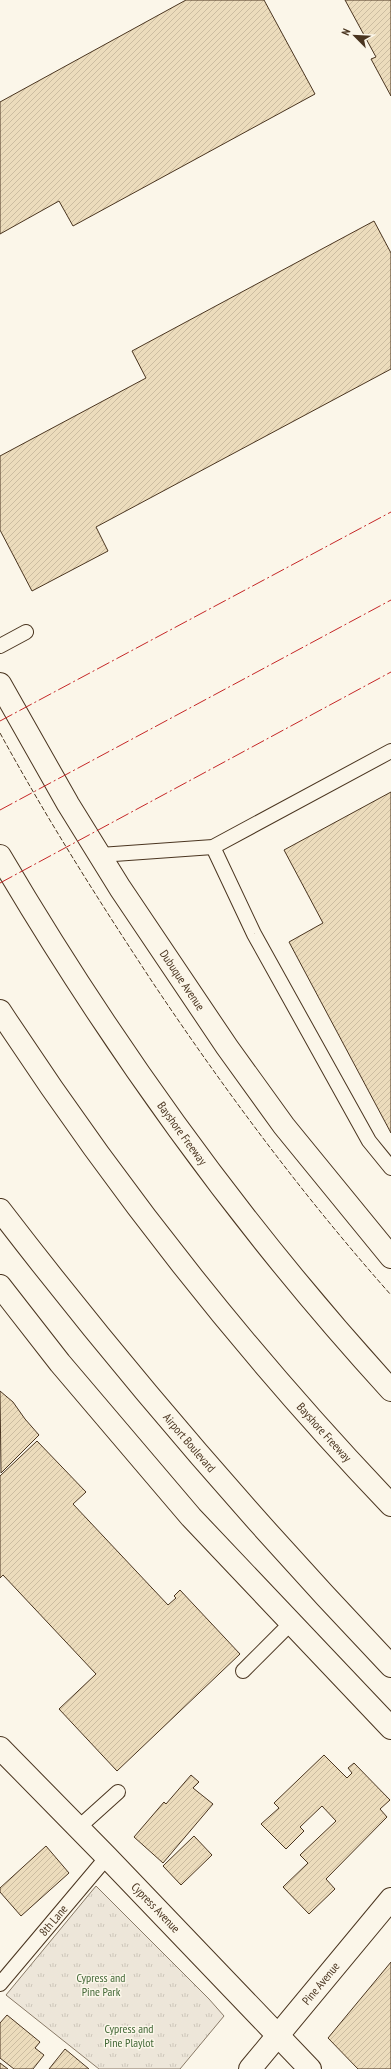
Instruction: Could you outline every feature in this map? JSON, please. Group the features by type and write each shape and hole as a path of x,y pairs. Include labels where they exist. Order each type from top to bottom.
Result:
{"main road":[{"name":"Dubuque Avenue","path":"0,684 68,804 227,1047 284,1126 391,1257"},
{"name":"Bayshore Freeway","path":"0,856 70,970 121,1048 198,1155 274,1255 391,1390"},
{"name":"Bayshore Freeway","path":"0,1012 58,1098 134,1202 206,1294 300,1404 391,1505"},
{"name":"Airport Boulevard","path":"0,1210 93,1328 174,1426 293,1562 391,1666"},
{"path":"0,1286 128,1445 191,1518 391,1728"},
{"name":"Cypress Avenue","path":"0,1748 108,1857 310,2069"},
{"name":"Pine Avenue","path":"250,2069 391,1898"}],"lane":[{"path":"0,646 26,632"},
{"path":"100,855 213,847 391,751"},
{"path":"213,847 254,934 369,1141 391,1168"},
{"path":"243,1671 291,1623"},
{"path":"78,1828 118,1792"},
{"name":"8th Lane","path":"0,1984 108,1857"}],"green space":[{"name":"Cypress and Pine Park","path":"96,1886 209,1999 224,2016 180,2069 99,2069 6,1995"}],"building":[{"path":"186,0 264,0 315,94 73,226 59,201 0,234 0,102"},
{"path":"345,0 391,0 391,96 371,59 376,57"},
{"path":"374,221 391,253 391,369 96,527 108,551 32,591 0,530 0,456 146,378 132,351"},
{"path":"391,792 391,1133 289,942 323,923 284,850"},
{"path":"0,1391 13,1402 39,1435 1,1473"},
{"path":"37,1441 86,1492 73,1504 168,1605 176,1598 174,1596 180,1590 240,1654 117,1771 59,1709 96,1674 3,1575 0,1578 0,1476"},
{"path":"324,1755 347,1778 352,1773 348,1768 354,1763 390,1800 380,1809 387,1817 326,1879 335,1889 309,1914 283,1887 308,1863 300,1855 336,1821 322,1806 300,1827 304,1831 286,1849 261,1824 279,1808 274,1803"},
{"path":"191,1775 199,1782 193,1788 213,1804 163,1863 134,1837 164,1802 166,1804"},
{"path":"194,1836 212,1855 181,1885 163,1866"},
{"path":"46,1846 69,1873 21,1916 0,1892 0,1888"},
{"path":"391,1962 391,2069 358,2069 328,2038"},
{"path":"7,2015 40,2042 35,2048 44,2055 33,2069 14,2069 0,2058 0,2023"},
{"path":"65,2049 89,2069 49,2069"},
{"path":"0,2063 8,2069 0,2069"}],"fence":[{"path":"0,733 36,797 93,891 181,1024 237,1104 297,1182 327,1220 391,1295"}],"power":[{"path":"0,721 391,512"},
{"path":"0,810 391,600"},
{"path":"0,883 391,672"}],"park label":[{"name":"Cypress and Pine Playlot","path":"129,2036"}]}
